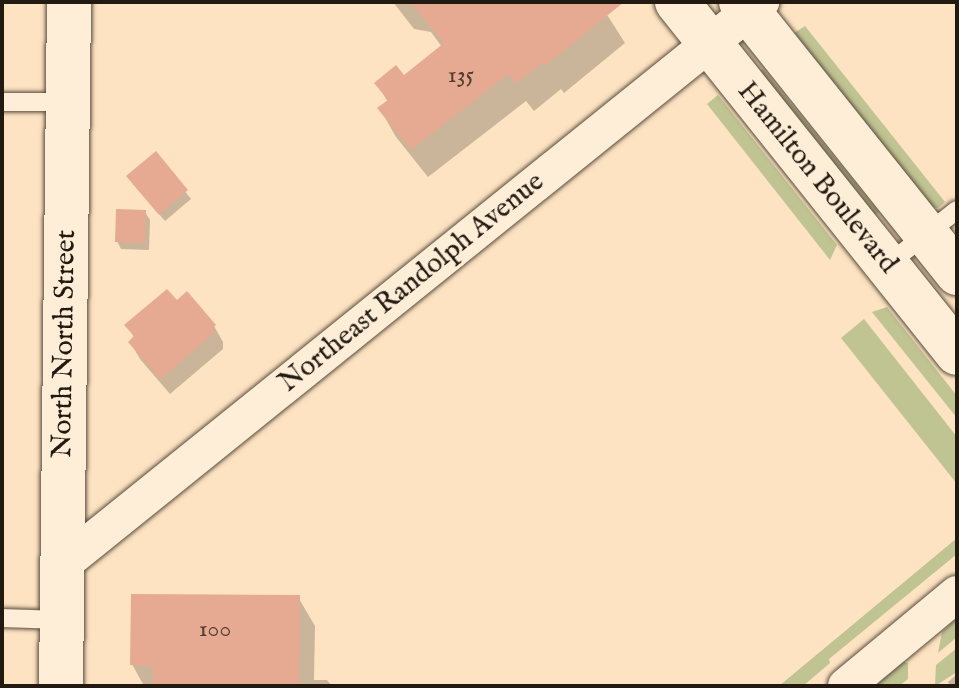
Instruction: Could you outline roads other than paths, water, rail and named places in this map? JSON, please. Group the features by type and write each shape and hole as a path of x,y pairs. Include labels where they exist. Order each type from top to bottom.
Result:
{"street":[{"name":"North North Street","path":"61,686 69,2"},
{"name":"Hamilton Boulevard","path":"677,2 957,353"},
{"name":"Hamilton Boulevard","path":"750,5 942,222 957,273"},
{"name":"Northeast Randolph Avenue","path":"62,565 710,43 750,5"},
{"path":"918,304 957,273"},
{"path":"846,686 957,594"}],"lane":[{"path":"2,102 68,102"},
{"path":"887,265 942,222"},
{"path":"2,618 61,620"}]}
